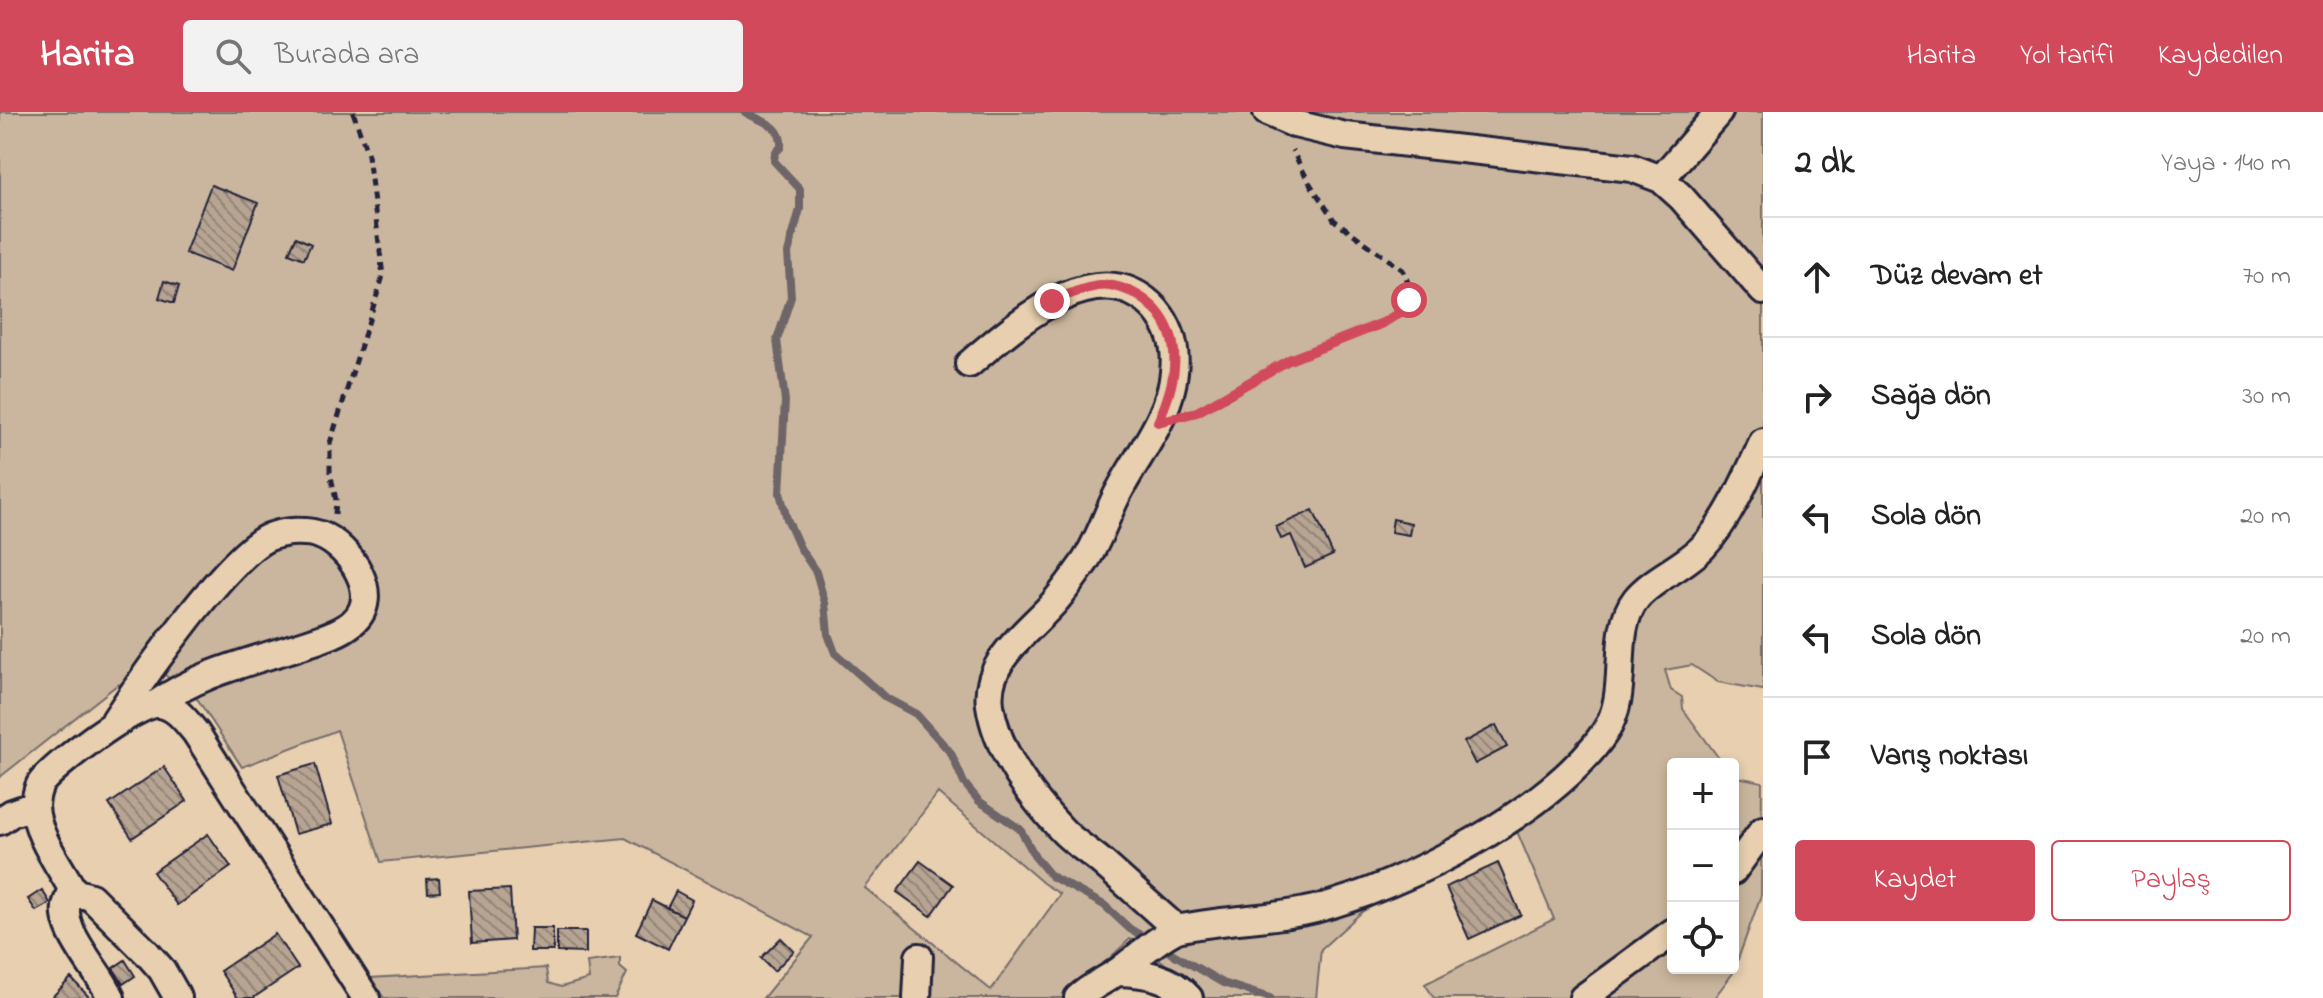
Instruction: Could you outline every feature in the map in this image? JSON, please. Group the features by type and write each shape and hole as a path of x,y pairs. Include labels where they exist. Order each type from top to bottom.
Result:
{"street":[{"path":"1661,179 1719,112"},
{"path":"1271,115 1345,136 1632,168 1661,179 1681,197 1763,291"},
{"path":"969,364 1017,323 1052,301 1082,289 1112,286 1145,298 1166,322 1175,348 1168,401 1086,559 1060,596 1008,651 996,667 989,684 995,727 1008,758 1063,831 1162,938"},
{"path":"1078,998 1162,938 1348,900 1436,862 1477,840 1560,781 1586,757 1616,712 1628,614 1649,587 1678,569 1705,546 1729,510 1763,442"},
{"path":"112,725 166,647 222,578 251,548 270,536 290,533 322,536 349,557 361,576 365,594 361,611 353,623 304,644 199,678 156,704 139,709 112,725 63,762 39,785 35,805 40,828 74,892 91,897 147,953 162,970 178,998"},
{"path":"156,704 169,707 182,716 196,733 366,998"},
{"path":"0,821 35,805"},
{"path":"1739,863 1763,830"},
{"path":"74,892 67,898 64,910 72,935 111,998"},
{"path":"1583,998 1667,936"},
{"path":"1160,978 1150,960 1162,938"},
{"path":"917,998 919,957"},
{"path":"1117,972 1140,972 1160,978 1175,985 1189,998"}],"path":[{"path":"322,536 336,510 330,472 330,443 383,276 368,155 353,112"},
{"path":"1158,422 1197,412 1289,360 1383,323 1402,311 1409,300 1409,285 1403,270 1334,220 1271,115"}],"shaded area":[{"path":"0,112 1763,112 1763,690 1718,682 1692,665 1665,670 1671,690 1682,697 1683,709 1719,758 1667,758 1667,974 1732,974 1714,998 1434,998 1425,984 1554,919 1516,829 1363,911 1321,949 1316,998 1202,998 1163,962 1130,939 1067,998 763,998 813,937 625,838 381,862 337,730 242,767 198,700 165,675 117,685 0,777","holes":["938,793 1060,894 991,990 865,888"]},
{"path":"1739,777 1762,782 1761,895 1739,956"},
{"path":"620,958 620,967 627,973 615,998 384,998 370,978 546,968 548,983 561,987 589,979 587,962"}],"building":[{"path":"211,185 258,203 232,271 185,253"},
{"path":"296,237 311,244 304,259 289,253"},
{"path":"164,281 179,286 174,303 159,298"},
{"path":"1313,510 1333,555 1305,568 1291,535 1281,539 1276,527"},
{"path":"1393,519 1411,523 1409,535 1391,532"},
{"path":"1496,725 1507,747 1475,764 1464,742"},
{"path":"315,764 332,824 295,834 278,775"},
{"path":"164,767 187,801 132,838 109,804"},
{"path":"208,834 231,867 177,905 153,872"},
{"path":"920,861 953,885 931,916 897,892"},
{"path":"1498,863 1521,915 1469,939 1446,887"},
{"path":"439,878 440,892 428,893 427,879"},
{"path":"510,889 513,940 472,943 469,891"},
{"path":"42,890 50,903 36,911 28,899"},
{"path":"676,891 692,900 684,916 667,908"},
{"path":"652,900 684,916 668,949 636,933"},
{"path":"531,928 553,928 553,951 530,951"},
{"path":"557,931 586,931 586,953 557,952"},
{"path":"275,934 298,968 253,998 238,998 220,971"},
{"path":"781,938 794,951 774,971 761,958"},
{"path":"125,960 135,976 123,984 113,968"},
{"path":"71,978 90,998 51,998"}],"waterway":[{"path":"745,112 775,128 781,139 781,147 775,153 774,161 800,189 800,209 788,253 791,297 777,340 785,401 780,493 800,548 816,572 825,603 828,634 835,653 886,698 916,714 951,753 964,783 979,801 1020,829 1036,858 1051,876 1104,905 1130,929 1223,983 1270,998"}],"route":[{"path":"1052,301 1082,289 1112,286 1145,298 1166,322 1175,348 1168,401 1158,422 1197,412 1289,360 1383,323 1402,311 1409,300"}]}
